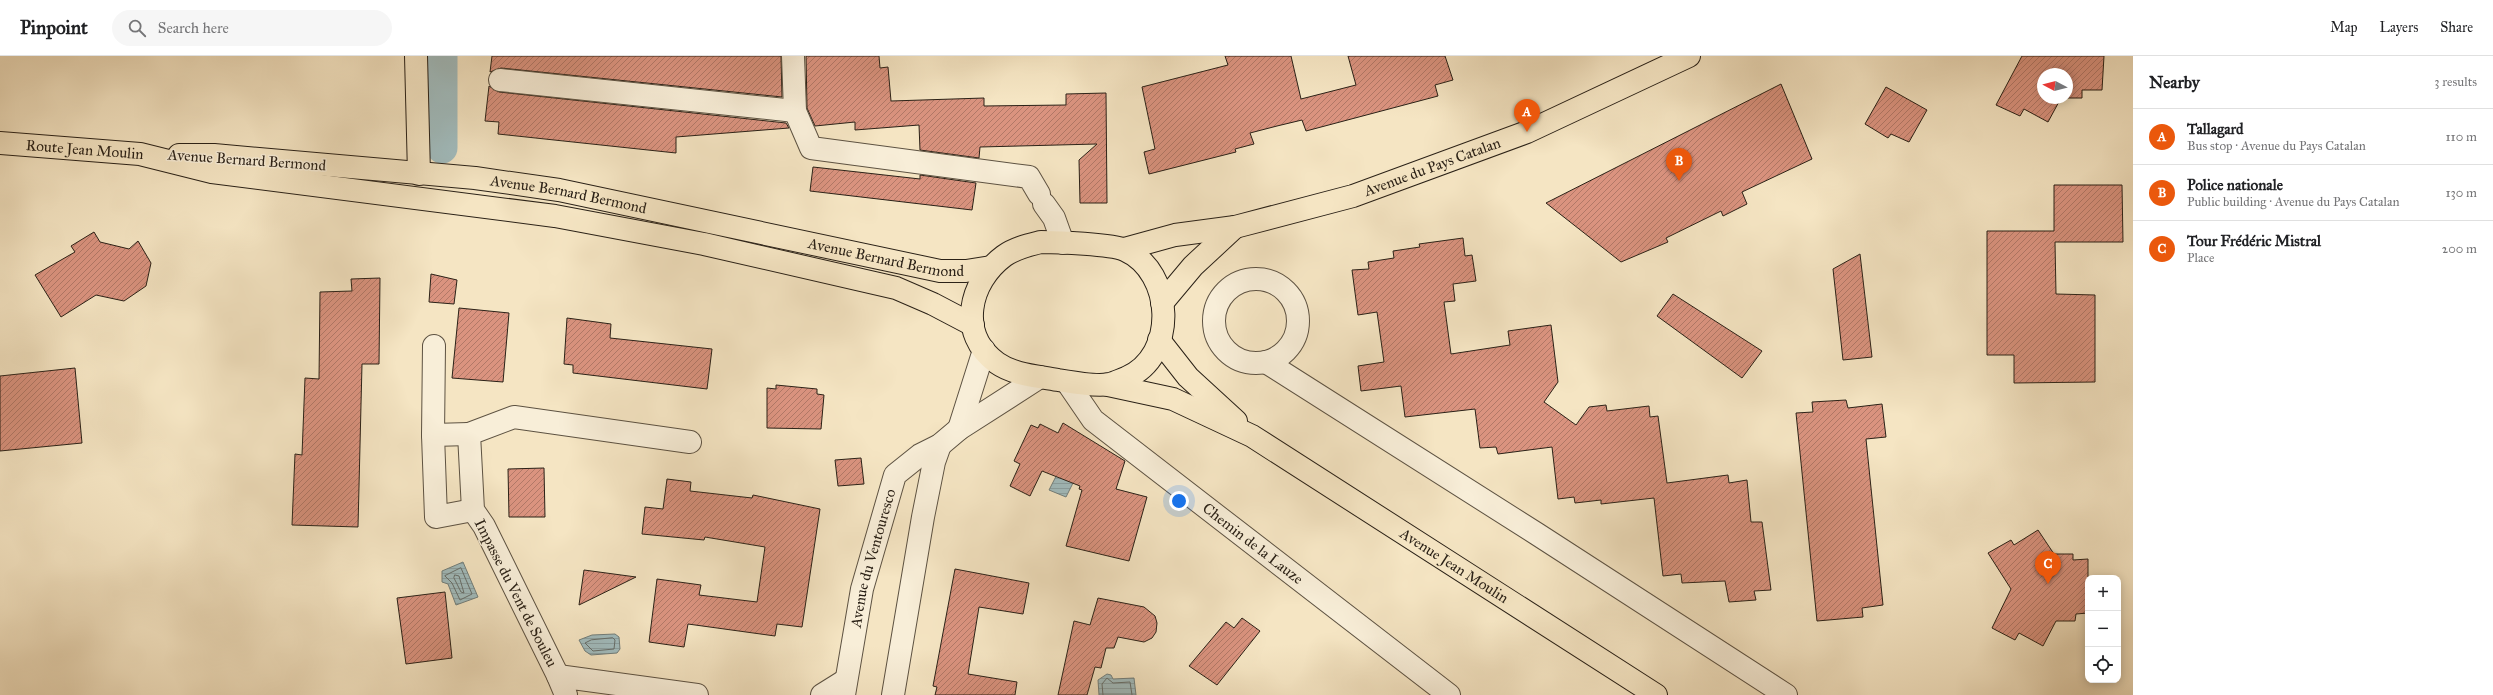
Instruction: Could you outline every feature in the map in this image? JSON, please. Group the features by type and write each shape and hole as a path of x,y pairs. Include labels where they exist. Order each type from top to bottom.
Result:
{"main road":[{"path":"416,56 419,174"},
{"name":"Avenue du Pays Catalan","path":"1124,249 1175,235 1235,227 1353,196 1463,158 1527,132 1689,56"},
{"name":"Route Jean Moulin","path":"0,144 140,154 212,172 357,191"},
{"name":"Avenue Bernard Bermond","path":"140,154 214,155 475,178 559,190 940,271 966,271 991,267"},
{"name":"Avenue Bernard Bermond","path":"357,191 554,216 704,244 896,288 933,304 973,325"},
{"name":"Avenue du Pays Catalan","path":"1162,303 1193,266 1235,227"},
{"path":"984,350 973,325 971,313 974,294 981,279 991,267 1006,255 1022,247 1041,242 1124,249 1146,264 1157,281 1164,316 1159,340 1142,366 1132,375 1108,385"},
{"name":"Avenue Jean Moulin","path":"1159,340 1188,377 1252,436"},
{"name":"Avenue Jean Moulin","path":"984,350 998,363 1015,372 1067,382 1108,385 1173,399 1252,436 1656,695"}],"street":[{"path":"793,56 795,111 810,148 1029,177 1054,218 1063,243"},
{"path":"500,80 795,111"},
{"name":"Impasse du Vent de Souleu","path":"434,346 433,435 436,517 472,510"},
{"path":"959,429 984,350"},
{"path":"1266,362 1537,534 1786,695"},
{"name":"Avenue du Ventouresco","path":"845,687 862,589 895,475 920,455 940,445 959,429 1040,376"},
{"name":"Chemin de la Lauze","path":"1067,382 1093,420 1449,695"},
{"path":"433,435 469,434 514,417 690,442"},
{"name":"Impasse du Vent de Souleu","path":"469,434 472,510 484,526 562,686"},
{"path":"893,695 923,517 934,462 940,445"},
{"path":"562,686 697,695"},
{"path":"822,695 845,687"}],"water":[{"path":"1068,453 1084,461 1066,497 1049,490"},
{"path":"463,562 478,597 456,605 448,584 442,582 442,571"},
{"path":"615,634 619,637 620,649 617,653 591,655 585,651 579,640 592,635"},
{"path":"1107,674 1111,675 1113,679 1134,678 1136,695 1099,695 1098,680"}],"building":[{"path":"492,56 781,56 782,97 501,68 490,72"},
{"path":"806,56 879,56 880,68 888,67 891,101 984,98 984,106 1066,105 1066,94 1106,93 1107,203 1080,203 1079,160 1097,144 980,147 979,158 920,150 919,125 855,130 855,122 815,126 807,108"},
{"path":"1225,56 1291,56 1301,99 1356,85 1348,56 1445,56 1453,80 1435,85 1438,96 1306,131 1302,120 1250,133 1254,144 1235,149 1236,152 1149,174 1144,152 1155,149 1142,87 1228,65"},
{"path":"2022,56 2104,56 2102,90 2082,90 2082,98 2073,98 2073,68 2037,68 2037,104 2058,104 2048,122 2024,109 2020,116 1996,105"},
{"path":"1781,84 1812,159 1742,192 1747,204 1723,216 1721,211 1666,238 1668,242 1621,262 1546,203"},
{"path":"489,86 499,92 786,123 789,128 676,137 676,153 498,134 499,122 485,121"},
{"path":"1886,87 1927,110 1909,142 1891,134 1888,138 1865,124"},
{"path":"813,167 920,179 920,175 976,183 972,210 810,191"},
{"path":"2054,185 2122,185 2123,242 2055,242 2056,294 2095,295 2095,382 2014,383 2014,355 1987,355 1987,231 2054,231"},
{"path":"94,232 100,242 129,249 138,241 151,263 146,286 124,301 96,295 61,317 35,275 75,252 71,246"},
{"path":"1463,238 1465,256 1472,255 1476,281 1453,284 1455,301 1444,302 1451,354 1510,345 1508,331 1551,325 1558,382 1544,402 1576,425 1589,407 1606,405 1607,411 1649,406 1650,417 1658,416 1667,483 1728,475 1729,483 1747,480 1751,522 1762,522 1771,590 1754,591 1756,600 1729,602 1725,581 1682,583 1681,574 1663,576 1654,498 1601,504 1601,500 1575,503 1574,497 1558,499 1552,447 1498,454 1496,447 1480,448 1475,409 1405,417 1401,386 1361,391 1358,366 1384,362 1377,312 1358,315 1352,270 1369,269 1368,262 1394,258 1393,251 1420,247 1419,244"},
{"path":"1860,254 1872,357 1843,360 1833,269"},
{"path":"431,274 457,280 454,304 429,302"},
{"path":"380,278 379,364 362,364 358,527 292,525 295,454 302,455 305,378 319,379 320,292 352,291 351,279"},
{"path":"1673,294 1762,351 1742,378 1657,316"},
{"path":"459,308 509,313 503,382 452,378"},
{"path":"567,318 611,324 610,338 712,349 707,389 573,373 573,365 564,364"},
{"path":"75,368 82,443 0,451 0,376"},
{"path":"776,385 817,389 817,394 824,395 821,429 767,428 767,388 776,389"},
{"path":"1846,400 1848,408 1882,404 1886,437 1866,439 1883,605 1862,608 1863,617 1817,621 1796,413 1813,412 1812,402"},
{"path":"1063,423 1125,461 1116,489 1147,497 1129,561 1066,546 1082,490 1079,489 1080,486 1042,471 1030,496 1010,486 1020,464 1014,461 1031,425 1038,428 1040,424 1058,433"},
{"path":"861,458 864,484 838,486 835,460"},
{"path":"544,468 545,517 509,517 508,469"},
{"path":"667,479 691,482 690,491 752,498 753,495 820,509 802,627 777,624 775,636 688,624 684,647 649,642 657,579 701,585 699,595 757,602 765,547 705,537 704,540 642,534 645,507 663,509"},
{"path":"2038,530 2054,554 2073,554 2073,560 2088,559 2088,575 2085,575 2085,613 2076,614 2075,621 2056,621 2043,646 2019,633 2015,640 1992,628 2011,589 1988,553 2011,540 2014,545"},
{"path":"955,569 1029,583 1023,614 979,607 968,674 1017,682 1015,695 935,695 937,687 933,686"},
{"path":"584,570 636,577 579,605"},
{"path":"445,592 452,658 406,664 397,598"},
{"path":"1098,598 1144,607 1155,616 1157,623 1156,632 1152,638 1144,642 1118,637 1114,648 1106,648 1101,668 1095,667 1087,695 1058,695 1074,621 1090,625"},
{"path":"1242,618 1260,631 1217,685 1189,666 1226,622 1234,628"}],"waterway":[{"path":"442,56 442,148"}],"place":[{"name":"Tallagard","path":"1527,132"},
{"name":"Police nationale","path":"1679,181"},
{"name":"Tour Frédéric Mistral","path":"2048,584"}]}
